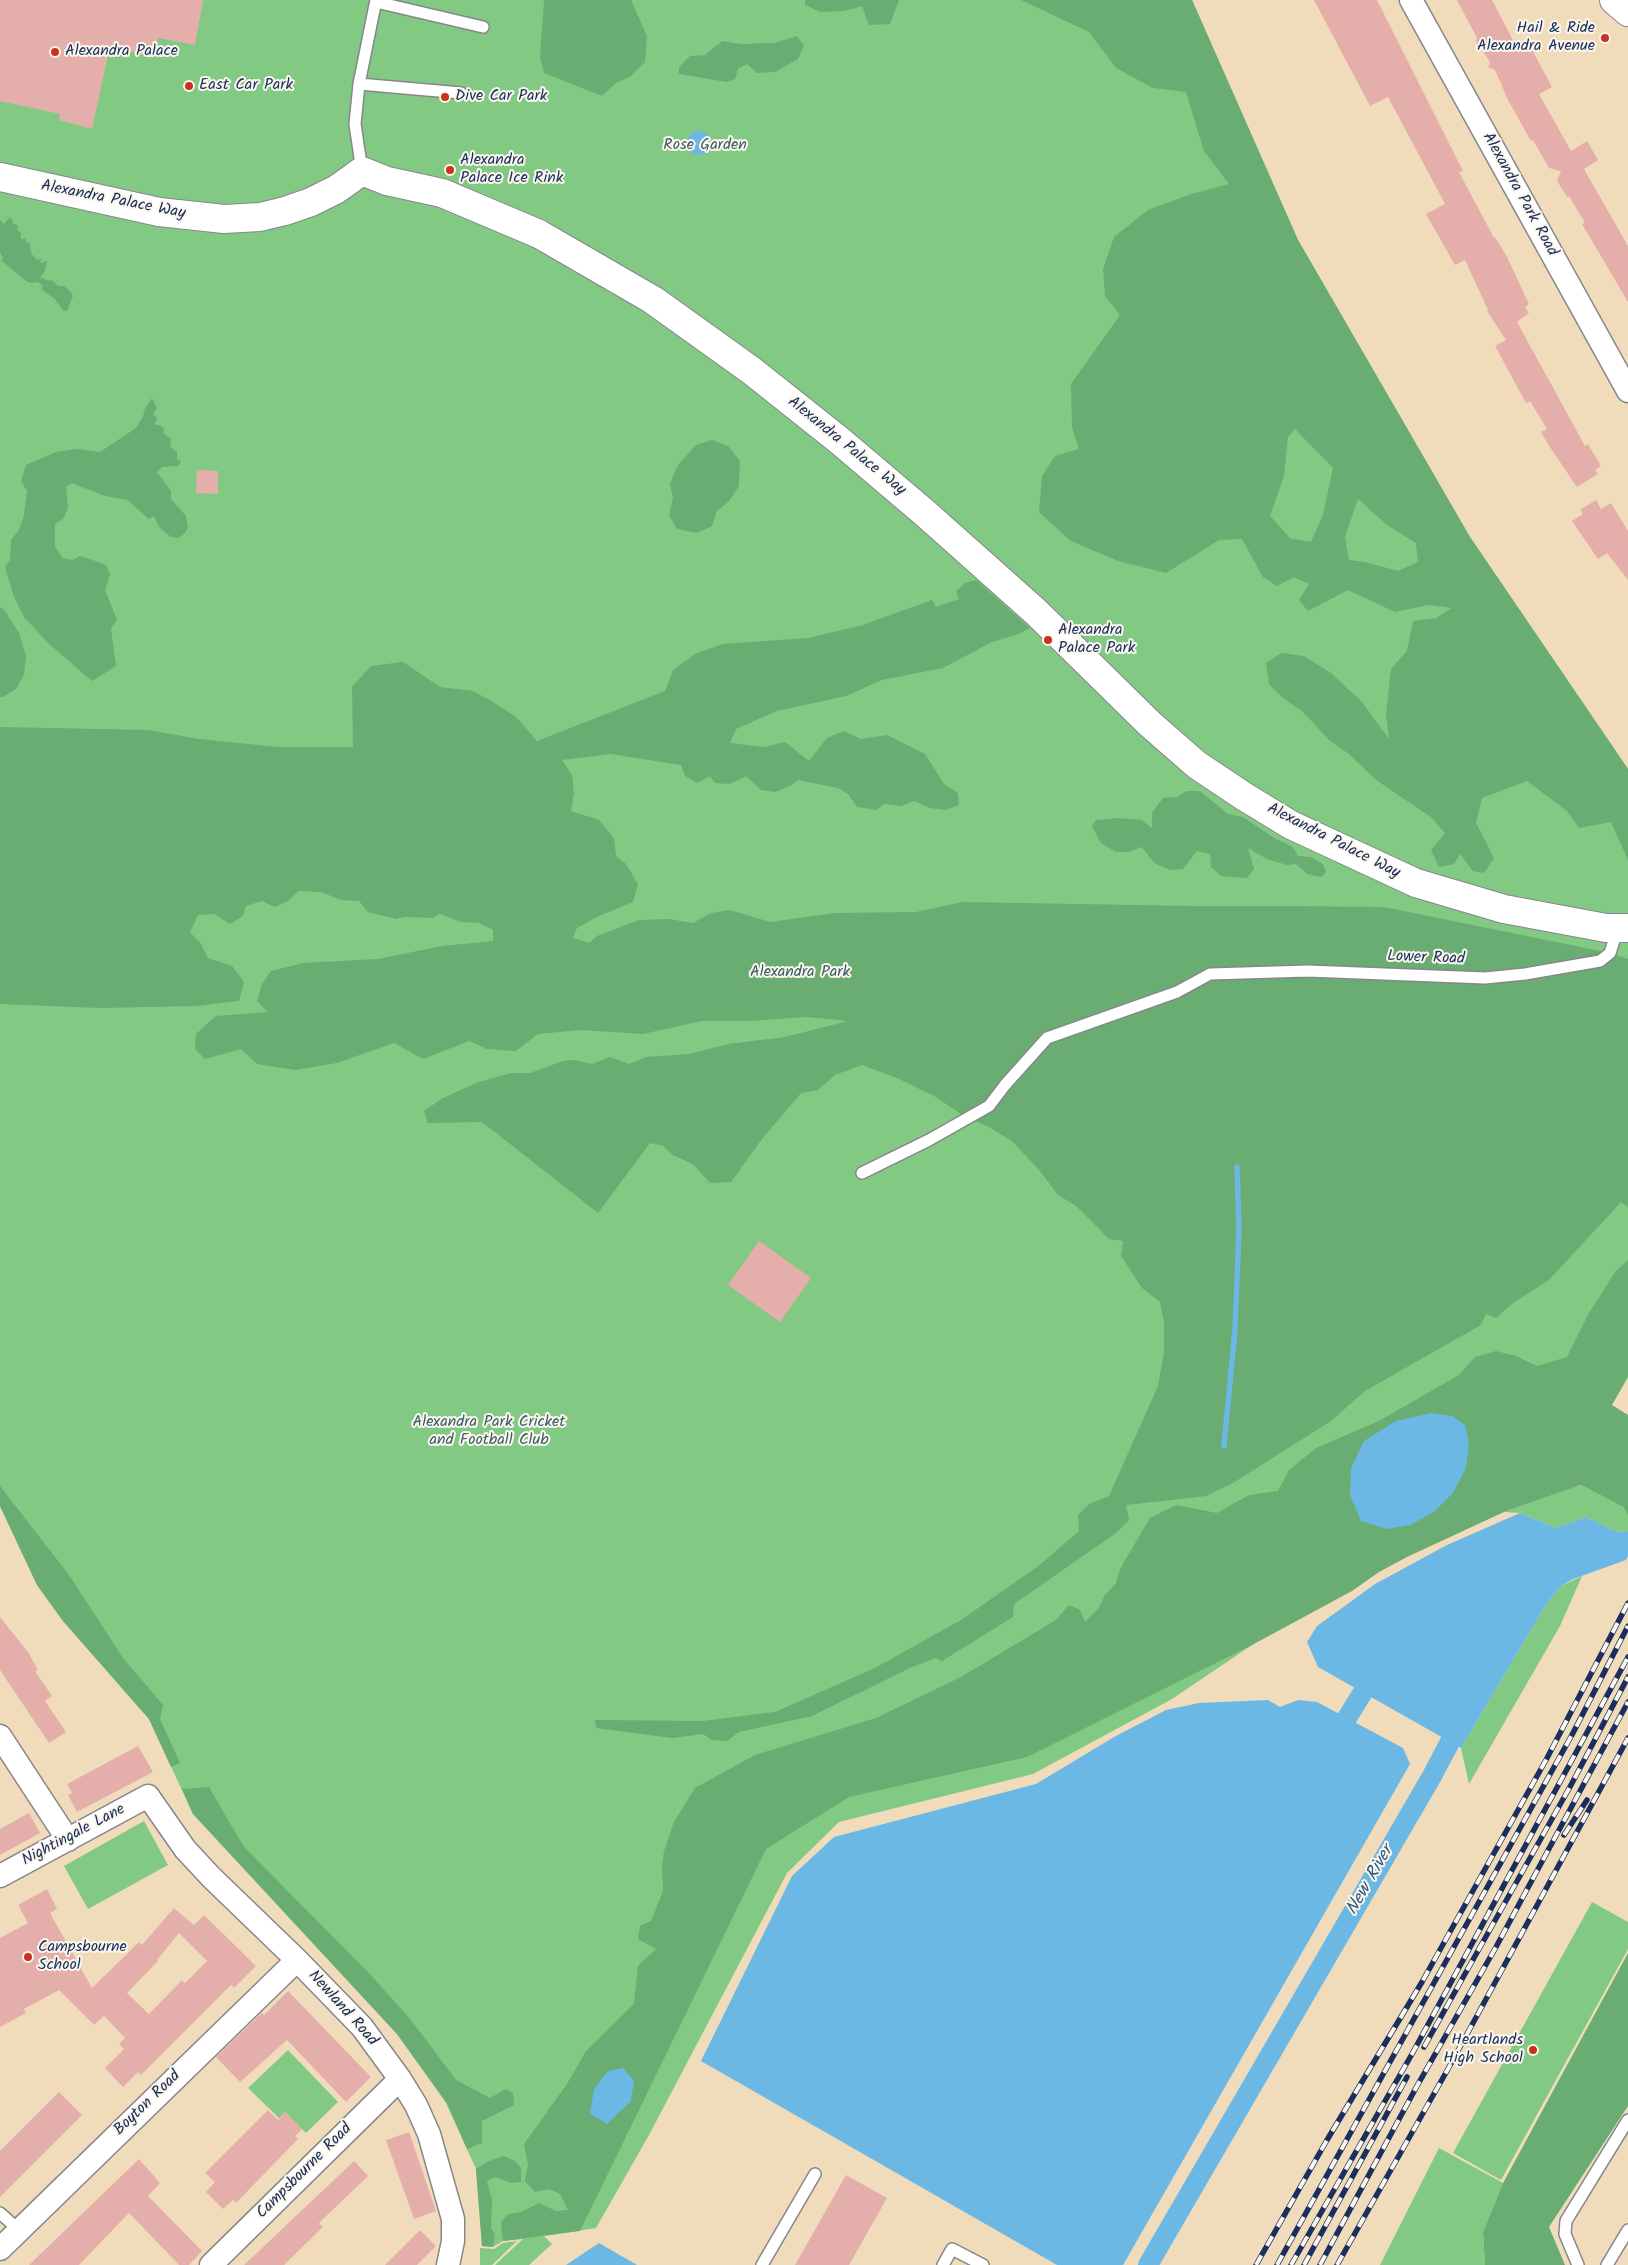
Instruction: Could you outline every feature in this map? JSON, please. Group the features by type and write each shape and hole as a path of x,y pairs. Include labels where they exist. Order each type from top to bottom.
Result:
{"street":[{"name":"Alexandra Park Road","path":"1411,0 1628,391"},
{"path":"1614,0 1628,12"},
{"name":"Alexandra Palace Way","path":"0,177 159,212 224,219 260,217 294,208 337,189 362,171 387,182 442,193 539,234 653,300 752,372 840,441 926,514 1028,606 1136,712 1190,760 1260,806 1291,824 1416,883 1504,909 1623,928"},
{"path":"0,1736 68,1840"},
{"name":"Nightingale Lane","path":"0,1876 148,1796"},
{"name":"Newland Road","path":"148,1796 192,1856 362,2027 400,2078 416,2105 429,2134 453,2219 453,2241 448,2265"},
{"name":"Boyton Road","path":"0,2248 297,1960"},
{"name":"Campsbourne Road","path":"211,2265 400,2078"}],"lane":[{"path":"362,171 355,124 359,84 376,1 483,27"},
{"path":"359,84 461,93"},
{"name":"Lower Road","path":"862,1172 929,1140 989,1106 1047,1038 1176,992 1210,974 1308,971 1485,978 1525,974 1600,961 1610,953 1623,928"},
{"path":"1578,2265 1565,2234 1566,2220 1628,2120"},
{"path":"762,2265 815,2174"},
{"path":"0,2213 19,2230"},
{"path":"1607,2265 1628,2230"},
{"path":"943,2265 952,2249 983,2265"}],"green space":[{"name":"Alexandra Park","path":"0,0 1192,0 1298,240 1470,537 1628,769 1628,1377 1252,1645 1172,1699 1033,1774 839,1822 787,1873 649,2135 596,2228 544,2236 552,2244 529,2265 495,2265 523,2239 503,2241 493,2247 482,2246 476,2169 446,2103 397,2034 193,1814 149,1719 63,1621 37,1585 0,1506"},
{"path":"544,0 631,0 647,36 645,62 630,77 616,83 602,96 544,73 540,57"},
{"path":"805,0 899,0 890,24 869,25 862,6 844,11 820,12 805,5"},
{"path":"1021,0 1192,0 1298,240 1470,537 1628,769 1628,860 1611,822 1579,828 1567,811 1527,781 1482,798 1476,823 1494,858 1484,873 1473,871 1460,854 1454,864 1439,867 1431,850 1445,833 1431,817 1376,780 1349,754 1329,740 1303,712 1283,698 1269,684 1266,663 1281,653 1304,656 1331,673 1362,702 1389,739 1386,715 1391,669 1407,651 1413,621 1436,618 1452,608 1429,605 1395,612 1348,590 1308,611 1299,600 1309,584 1294,577 1277,586 1263,577 1242,539 1219,540 1166,573 1118,561 1071,541 1039,512 1042,476 1055,456 1079,449 1072,427 1071,384 1120,315 1105,296 1103,269 1114,237 1148,210 1191,194 1229,184 1204,151 1186,92 1153,88 1116,68 1089,32","holes":["1295,429 1333,468 1323,515 1311,542 1290,538 1270,516 1284,476 1288,437","1358,499 1387,525 1416,543 1418,562 1398,571 1365,562 1349,560 1345,537"]},
{"path":"797,36 804,46 798,59 775,72 757,73 747,64 738,69 735,79 727,82 679,74 679,67 690,56 705,55 722,41 741,44 774,43"},
{"path":"12,218 13,224 18,225 17,230 21,233 21,239 26,239 26,242 30,244 31,253 37,260 42,258 40,263 47,261 45,271 40,278 52,280 58,286 64,286 73,296 67,311 63,311 55,299 41,289 43,286 38,282 30,283 26,281 1,260 3,258 0,252 0,220 4,224 8,219"},
{"path":"152,398 157,408 153,414 158,419 154,424 164,429 163,433 171,439 170,447 177,452 177,460 181,461 178,466 162,467 157,472 171,491 171,499 186,516 188,528 184,534 178,538 171,537 159,527 154,516 149,519 127,500 105,496 72,483 66,487 68,508 63,519 55,524 55,546 62,558 73,560 80,556 90,559 106,565 110,575 105,590 117,620 111,628 116,666 92,681 47,642 24,617 14,597 5,567 10,560 11,540 19,530 24,515 27,491 21,481 26,465 56,452 78,449 100,452 136,428"},
{"path":"712,440 728,446 740,461 739,486 729,501 717,511 712,526 697,533 677,529 669,515 673,498 670,484 678,465 696,445"},
{"path":"976,580 1030,628 1016,635 992,642 943,668 882,680 846,696 777,711 736,729 730,743 764,747 785,742 809,761 827,738 844,731 861,739 887,735 925,754 944,784 958,793 959,805 945,810 930,808 914,801 901,806 884,804 877,810 857,807 848,794 838,788 798,780 790,786 775,792 761,790 746,776 730,784 715,783 710,776 697,783 685,776 681,765 610,754 562,760 572,775 574,793 571,811 599,820 614,838 616,856 626,864 638,884 633,902 599,916 577,928 573,938 589,943 597,936 639,920 669,919 693,923 711,913 730,910 770,922 835,913 916,912 962,902 1384,907 1610,953 1628,959 1628,1207 1621,1202 1549,1280 1513,1303 1496,1318 1486,1314 1481,1325 1365,1391 1331,1421 1233,1483 1206,1496 1126,1505 1129,1520 1116,1533 1014,1604 1013,1617 942,1661 936,1658 912,1667 812,1716 739,1732 727,1741 712,1740 703,1734 672,1738 596,1728 595,1720 703,1721 775,1712 875,1668 961,1620 1037,1567 1079,1531 1078,1515 1089,1504 1109,1496 1158,1386 1164,1353 1164,1322 1160,1302 1142,1288 1121,1256 1123,1241 1109,1239 1076,1206 1058,1195 1040,1171 1012,1141 987,1126 964,1116 934,1096 899,1079 862,1065 835,1075 818,1090 801,1093 762,1139 731,1182 710,1183 694,1165 673,1155 663,1146 650,1143 598,1213 482,1122 428,1123 424,1111 443,1098 476,1083 511,1073 530,1073 563,1061 574,1060 592,1064 610,1057 629,1064 646,1057 690,1054 728,1044 785,1037 848,1021 806,1017 751,1021 702,1021 643,1034 580,1030 538,1034 516,1051 487,1049 469,1041 423,1059 394,1043 337,1063 295,1070 257,1064 241,1049 205,1059 195,1049 196,1034 216,1016 268,1012 257,1001 262,984 271,971 303,963 378,959 442,946 493,941 493,930 479,923 461,922 440,914 433,918 405,917 396,919 368,912 359,901 341,900 321,892 298,891 288,901 275,907 262,901 246,906 243,916 230,924 214,914 198,915 190,932 201,944 208,958 232,966 244,982 239,1001 197,1006 100,1008 0,1004 0,727 148,730 199,739 278,747 353,747 352,687 371,666 403,662 440,687 473,691 493,702 516,717 537,741 665,691 673,670 695,654 723,644 808,638 863,625 932,600 936,607 959,599 956,591 965,583"},
{"path":"0,607 5,611 19,633 26,656 24,675 16,689 3,697 0,697"},
{"path":"1187,791 1200,791 1228,814 1243,817 1276,839 1293,847 1298,856 1311,857 1323,864 1326,872 1321,877 1307,874 1296,864 1287,865 1267,859 1248,848 1254,869 1247,878 1221,876 1211,867 1210,854 1197,851 1183,869 1170,870 1154,863 1142,847 1129,852 1116,852 1101,843 1092,826 1096,820 1118,818 1141,820 1152,828 1152,813 1163,798 1177,797"},
{"path":"1628,1260 1628,1377 1612,1405 1628,1415 1628,1515 1623,1507 1581,1485 1504,1512 1407,1557 1379,1572 1352,1591 1252,1645 1027,1757 849,1797 766,1849 580,2231 503,2241 501,2222 508,2214 521,2212 539,2203 556,2211 568,2210 560,2194 549,2189 535,2192 525,2181 528,2165 524,2144 567,2084 586,2051 634,2004 638,1966 656,1949 638,1939 640,1926 651,1921 663,1891 662,1866 664,1851 674,1822 695,1788 755,1755 876,1718 961,1677 1056,1620 1069,1605 1080,1610 1085,1622 1098,1609 1105,1595 1116,1583 1120,1569 1150,1518 1176,1505 1217,1513 1249,1495 1278,1491 1289,1470 1316,1448 1379,1421 1459,1375 1475,1357 1496,1351 1516,1356 1537,1366 1567,1357 1589,1313 1615,1272"},
{"path":"1581,1485 1623,1507 1628,1515 1628,1532 1615,1531 1586,1517 1556,1528 1520,1513 1504,1512"},
{"path":"0,1486 69,1575 123,1658 163,1705 160,1719 180,1763 171,1767 149,1719 63,1621 37,1585 0,1506"},
{"path":"1582,1576 1560,1626 1469,1784 1461,1748 1547,1603 1561,1586"},
{"path":"209,1787 244,1847 368,1972 411,2020 456,2080 490,2098 506,2089 513,2093 514,2105 482,2121 482,2143 467,2149 447,2103 397,2034 193,1814 182,1789"},
{"path":"144,1821 168,1865 88,1909 64,1866"},
{"name":"Heartlands High School","path":"1592,1902 1628,1922 1628,1949 1501,2180 1453,2153"},
{"path":"1628,1953 1628,2106 1549,2227 1565,2265 1485,2265 1483,2232 1503,2183"},
{"path":"288,2050 338,2102 306,2133 285,2112 279,2118 248,2088"},
{"path":"1439,2148 1503,2183 1483,2232 1485,2265 1380,2265"},
{"path":"504,2156 515,2161 521,2168 521,2182 511,2183 495,2177 487,2181 492,2200 491,2228 495,2234 493,2247 482,2246 476,2169 489,2161"},
{"path":"517,2241 492,2265 480,2265 480,2248 494,2249 503,2243"}],"water":[{"path":"699,131 708,134 711,143 708,152 699,155 690,152 687,143 690,134"},
{"path":"1431,1413 1452,1416 1465,1425 1469,1444 1466,1468 1453,1493 1434,1512 1410,1525 1387,1529 1361,1521 1350,1495 1351,1468 1364,1441 1396,1421"},
{"path":"1520,1513 1556,1528 1586,1517 1615,1531 1628,1532 1628,1556 1626,1560 1573,1579 1561,1586 1547,1603 1461,1748 1318,1667 1307,1642 1317,1626 1375,1584 1447,1545"},
{"path":"1268,1700 1280,1707 1298,1700 1317,1702 1403,1748 1410,1764 1123,2265 1057,2265 701,2061 792,1876 834,1837 1036,1784 1114,1737 1166,1710 1199,1703"},
{"path":"623,2068 634,2081 631,2101 607,2124 590,2114 594,2089 608,2071"},
{"path":"599,2243 637,2265 566,2265"}],"building":[{"name":"Alexandra Palace","path":"0,0 203,0 195,45 158,38 154,58 110,46 92,129 59,120 60,114 0,101"},
{"path":"1314,0 1377,0 1463,171 1459,172 1494,238 1506,255 1529,304 1525,307 1529,313 1517,322 1585,446 1588,444 1601,466 1595,470 1598,474 1577,487 1549,446 1541,432 1547,429 1530,401 1526,403 1495,346 1506,340 1487,311 1465,260 1455,265 1426,214 1445,204 1388,97 1370,106"},
{"path":"1457,0 1492,0 1519,52 1530,46 1552,87 1539,94 1571,151 1587,141 1598,160 1584,169 1628,246 1628,302 1582,224 1585,223 1569,196 1567,197 1557,181 1561,171 1549,168 1533,140 1531,141 1508,100 1495,70 1488,67 1490,62 1476,41 1477,38"},
{"path":"197,470 218,471 218,494 196,493"},
{"path":"1596,500 1601,509 1611,503 1628,531 1628,580 1607,553 1598,559 1572,521 1583,514 1580,510"},
{"path":"759,1241 811,1278 780,1322 728,1285"},
{"path":"0,1617 28,1652 38,1670 35,1671 52,1696 45,1701 66,1732 49,1743 0,1670"},
{"path":"138,1746 153,1772 77,1812 68,1795 72,1793 67,1784"},
{"path":"29,1813 40,1833 0,1855 0,1829"},
{"path":"47,1889 57,1909 50,1913 92,1988 139,1942 142,1945 174,1908 194,1925 204,1915 256,1966 234,1988 231,1985 141,2075 138,2072 123,2087 105,2068 124,2049 119,2044 125,2038 104,2016 94,2025 59,1990 24,2009 26,2013 0,2027 0,1938 28,1923 18,1905","holes":["179,1933 207,1961 185,1983 182,1980 149,2014 127,1993 158,1961"]},
{"path":"288,1991 371,2077 346,2102 287,2040 240,2082 216,2057"},
{"path":"59,2092 82,2115 0,2197 0,2151"},
{"path":"268,2110 278,2120 285,2112 302,2129 295,2136 298,2139 236,2203 233,2200 223,2209 206,2192 215,2182 205,2173"},
{"path":"409,2132 436,2211 414,2219 386,2140"},
{"path":"139,2159 160,2183 148,2196 202,2251 189,2265 179,2265 129,2213 79,2265 29,2265"},
{"path":"354,2161 368,2176 319,2223 323,2227 284,2265 244,2265"},
{"path":"846,2175 887,2198 849,2265 795,2265"},
{"path":"420,2230 436,2246 417,2265 385,2265"}],"waterway":[{"path":"1224,1446 1235,1329 1239,1229 1237,1167"},
{"path":"1347,1718 1363,1692"},
{"name":"New River","path":"1148,2265 1432,1776 1462,1719"}],"railway":[{"path":"1256,2265 1327,2140 1422,1982 1546,1760 1628,1603"},
{"path":"1277,2265 1573,1733 1628,1626"},
{"path":"1291,2265 1412,2054 1628,1657"},
{"path":"1424,2047 1571,1785 1628,1677"},
{"path":"1320,2265 1417,2086 1496,1947 1628,1702"},
{"path":"1337,2265 1448,2069 1628,1738"},
{"path":"1564,1835 1587,1800"},
{"path":"1304,2265 1407,2077"}],"place":[{"name":"Hail & Ride Alexandra Avenue","path":"1605,38"},
{"name":"Alexandra Palace","path":"55,52"},
{"name":"East Car Park","path":"189,86"},
{"name":"Dive Car Park","path":"445,97"},
{"name":"Alexandra Palace Ice Rink","path":"450,170"},
{"name":"Alexandra Palace Park","path":"1048,640"},
{"name":"Campsbourne School","path":"28,1957"},
{"name":"Heartlands High School","path":"1533,2050"}],"park label":[{"name":"Rose Garden","path":"705,146"},
{"name":"Alexandra Park Cricket and Football Club","path":"489,1432"}]}
